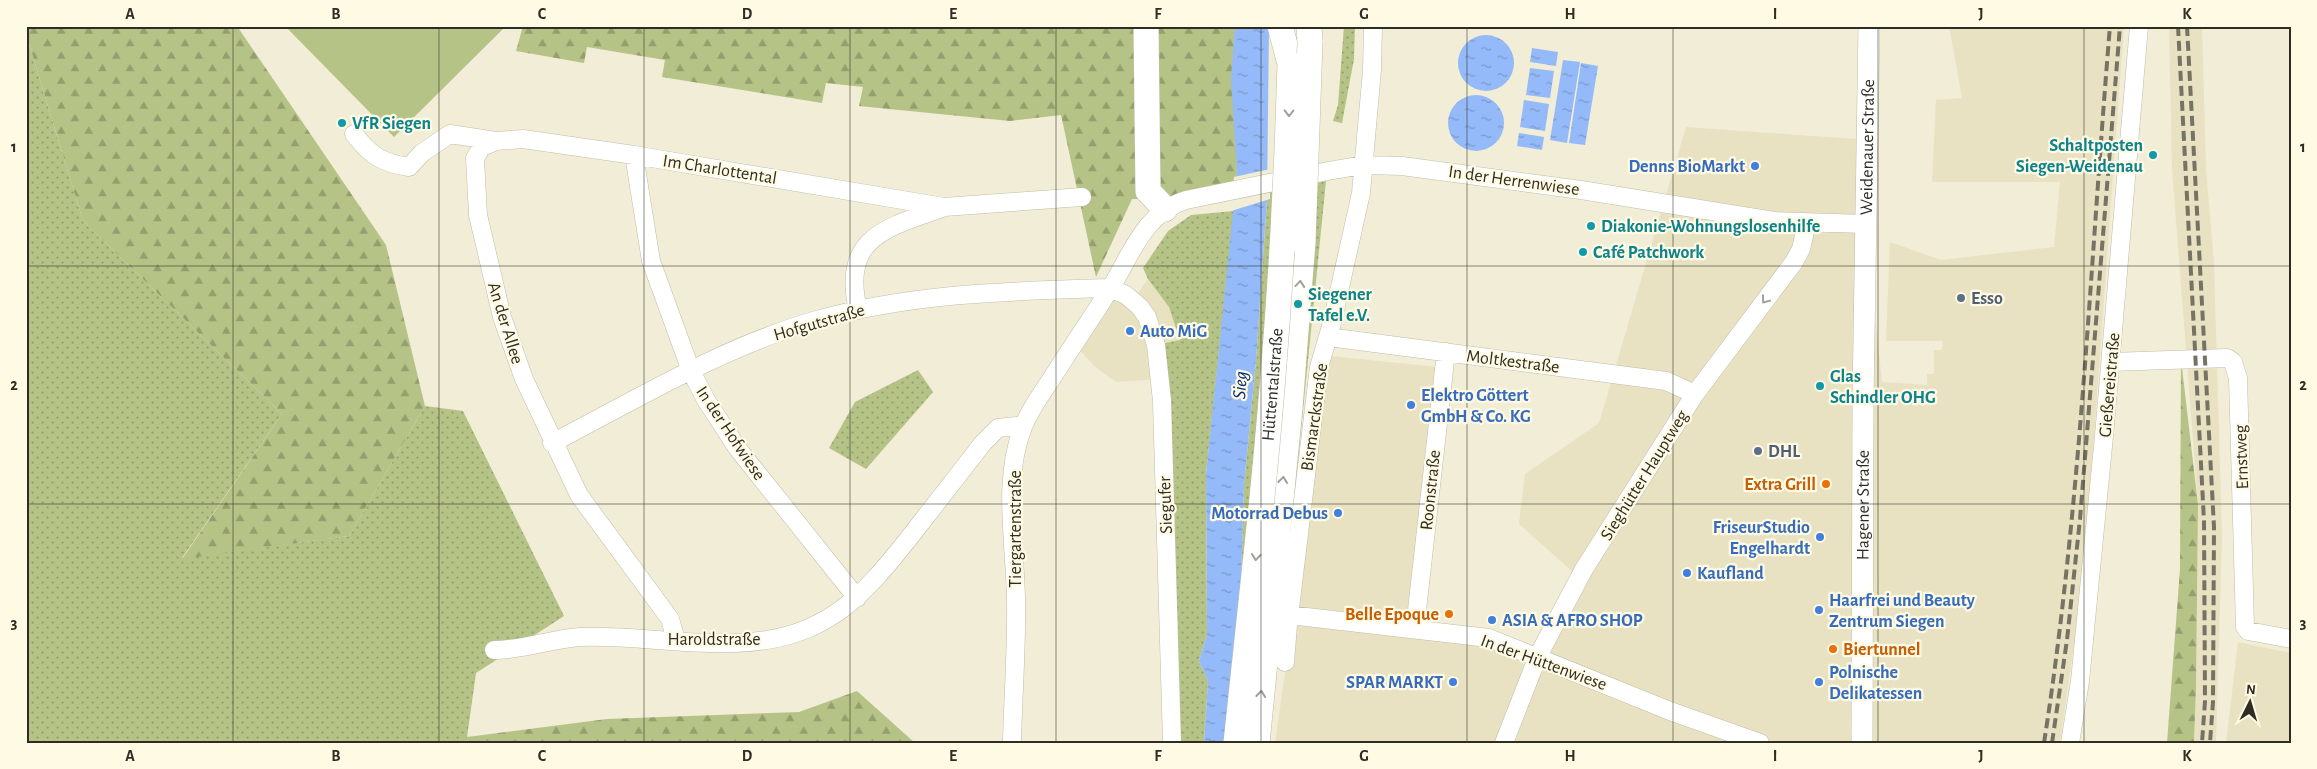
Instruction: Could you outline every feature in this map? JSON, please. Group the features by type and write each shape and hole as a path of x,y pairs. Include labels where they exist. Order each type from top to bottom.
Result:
{"highway":[{"path":"1146,26 1148,190 1165,209"},
{"path":"1161,26 1165,209"},
{"path":"1280,26 1290,64"},
{"name":"Hüttentalstraße","path":"1236,743 1271,406 1285,197 1290,64 1288,26"},
{"name":"Hüttentalstraße","path":"1257,743 1290,408 1304,242 1310,32"}],"main road":[{"name":"Weidenauer Straße","path":"1865,268 1869,26"},
{"name":"Hagener Straße","path":"1862,743 1865,268"}],"street":[{"name":"Bismarckstraße","path":"1285,662 1319,367 1328,337 1361,193 1372,70 1373,26"},
{"name":"Gießereistraße","path":"2070,743 2082,663 2111,362 2139,26"},
{"path":"354,134 369,153 392,164 409,167 422,153 450,134 496,142"},
{"name":"Im Charlottental","path":"496,142 523,139 634,155 944,207 1082,197"},
{"name":"An der Allee","path":"496,142 482,148 475,158 478,215 502,317 524,379 552,443 579,495 670,619 676,640"},
{"name":"In der Hofwiese","path":"634,155 651,261 691,371 706,400 738,449 857,598"},
{"name":"In der Herrenwiese","path":"1165,209 1177,203 1207,196 1363,165 1402,166 1454,171 1774,221 1866,224"},
{"name":"Im Charlottental","path":"858,310 853,290 854,272 859,254 876,234 944,207"},
{"name":"Tiergartenstraße","path":"1012,743 1016,600 1012,501 1014,465 1024,425 1110,288 1136,242 1148,225 1165,209"},
{"name":"Sieghütter Hauptweg","path":"1504,743 1538,656 1584,569 1695,394 1794,262 1802,249 1807,223"},
{"name":"Hofgutstraße","path":"552,443 691,371 770,336 813,321 907,300 953,294 1110,288"},
{"name":"Siegufer","path":"1110,288 1126,295 1140,307 1147,317 1156,345 1162,401 1172,743"},
{"name":"Moltkestraße","path":"1328,337 1666,381 1695,394"},
{"name":"Roonstraße","path":"1415,628 1446,352"},
{"name":"Ernstweg","path":"2111,362 2227,358 2233,362 2238,378 2245,627 2248,631 2291,639"},
{"name":"Haroldstraße","path":"494,650 514,650 579,637 733,643 763,641 811,628 841,611 874,581 983,443 998,428 1024,425"},
{"name":"In der Hüttenwiese","path":"1289,615 1489,638 1538,656 1718,736 1760,743"}],"shaded area":[{"path":"1949,26 2124,26 2084,574 2060,743 1275,743 1330,356 1447,368 1417,626 1533,652 1573,572 1519,524 1525,474 1599,423 1686,127 1856,139 1882,382 1927,385 1927,374 1934,374 1934,350 1942,350 1943,341 1886,341 1890,242 1941,260 2054,247 2060,182 1932,182 1936,100 1962,98"},
{"path":"2169,26 2202,26 2206,169 2214,263 2222,536 2216,743 2194,743 2198,505 2172,169"},
{"name":"Auto MiG","path":"1148,279 1169,307 1180,340 1159,379 1116,382 1094,366 1074,344 1110,288 1133,300"},
{"path":"2238,642 2291,653 2291,743 2226,743"}],"green space":[{"path":"26,26 237,26 386,245 425,406 349,536 182,559 282,414 83,221 26,34"},
{"path":"285,26 506,26 394,137"},
{"path":"523,26 1235,26 1237,173 1235,200 1132,199 1096,277 1061,115 1010,121 859,106 863,87 826,83 822,103 662,77 665,60 587,47 584,63 516,51"},
{"path":"1344,26 1355,26 1354,59 1342,123 1333,121 1338,105"},
{"path":"26,34 83,221 282,414 182,558 349,536 425,406 463,411 564,616 476,673 467,737 469,743 26,743"},
{"path":"1326,181 1281,630 1241,585 1244,485 1256,360 1267,199 1268,193"},
{"path":"1234,211 1206,474 1207,635 1199,661 1208,681 1204,743 1172,743 1156,345 1180,340 1169,307 1148,279 1143,268 1168,231 1191,215"},
{"path":"2181,359 2198,505 2194,743 2167,743 2180,569"},
{"path":"918,370 933,392 866,469 829,448 855,402"},
{"path":"857,691 915,743 469,743 467,737 607,719 799,712"}],"water":[{"name":"Sieg","path":"1235,26 1269,26 1267,199 1256,360 1244,485 1241,585 1231,743 1204,743 1208,681 1199,661 1207,635 1206,474 1237,173 1231,79"},
{"path":"1486,35 1497,37 1506,43 1512,52 1514,63 1512,74 1506,83 1497,89 1486,91 1475,89 1466,83 1460,74 1458,63 1460,52 1466,43 1475,37"},
{"path":"1532,48 1558,52 1556,66 1530,62"},
{"path":"1563,60 1580,62 1567,143 1550,140"},
{"path":"1581,63 1598,66 1585,145 1569,143"},
{"path":"1530,68 1554,71 1550,98 1526,95"},
{"path":"1476,95 1487,97 1496,103 1502,112 1504,123 1502,134 1496,143 1487,149 1476,151 1465,149 1456,143 1450,134 1448,123 1450,112 1456,103 1465,97"},
{"path":"1524,100 1549,104 1545,131 1520,127"},
{"path":"1519,133 1544,137 1542,150 1517,146"}],"pier":[{"path":"1270,169 1270,199 1231,211 1234,177"}],"railway":[{"path":"2044,743 2057,654 2076,475 2110,26"},
{"path":"2052,743 2067,640 2080,519 2120,26"},
{"path":"2178,26 2204,521 2205,701 2202,743"},
{"path":"2187,26 2214,527 2213,702 2210,743"}],"place":[{"name":"VfR Siegen","path":"342,123"},
{"name":"Schaltposten Siegen-Weidenau","path":"2153,155"},
{"name":"Denns BioMarkt","path":"1755,166"},
{"name":"Diakonie-Wohnungslosenhilfe","path":"1591,226"},
{"name":"Café Patchwork","path":"1583,252"},
{"name":"Esso","path":"1961,298"},
{"name":"Siegener Tafel e.V.","path":"1298,304"},
{"name":"Auto MiG","path":"1130,331"},
{"name":"Glas Schindler OHG","path":"1820,386"},
{"name":"Elektro Göttert GmbH & Co. KG","path":"1411,405"},
{"name":"DHL","path":"1758,451"},
{"name":"Extra Grill","path":"1826,484"},
{"name":"Motorrad Debus","path":"1338,513"},
{"name":"FriseurStudio Engelhardt","path":"1820,537"},
{"name":"Kaufland","path":"1687,573"},
{"name":"Haarfrei und Beauty Zentrum Siegen","path":"1819,610"},
{"name":"Belle Epoque","path":"1449,614"},
{"name":"ASIA & AFRO SHOP","path":"1492,620"},
{"name":"Biertunnel","path":"1833,649"},
{"name":"SPAR MARKT","path":"1453,682"},
{"name":"Polnische Delikatessen","path":"1819,682"}]}
